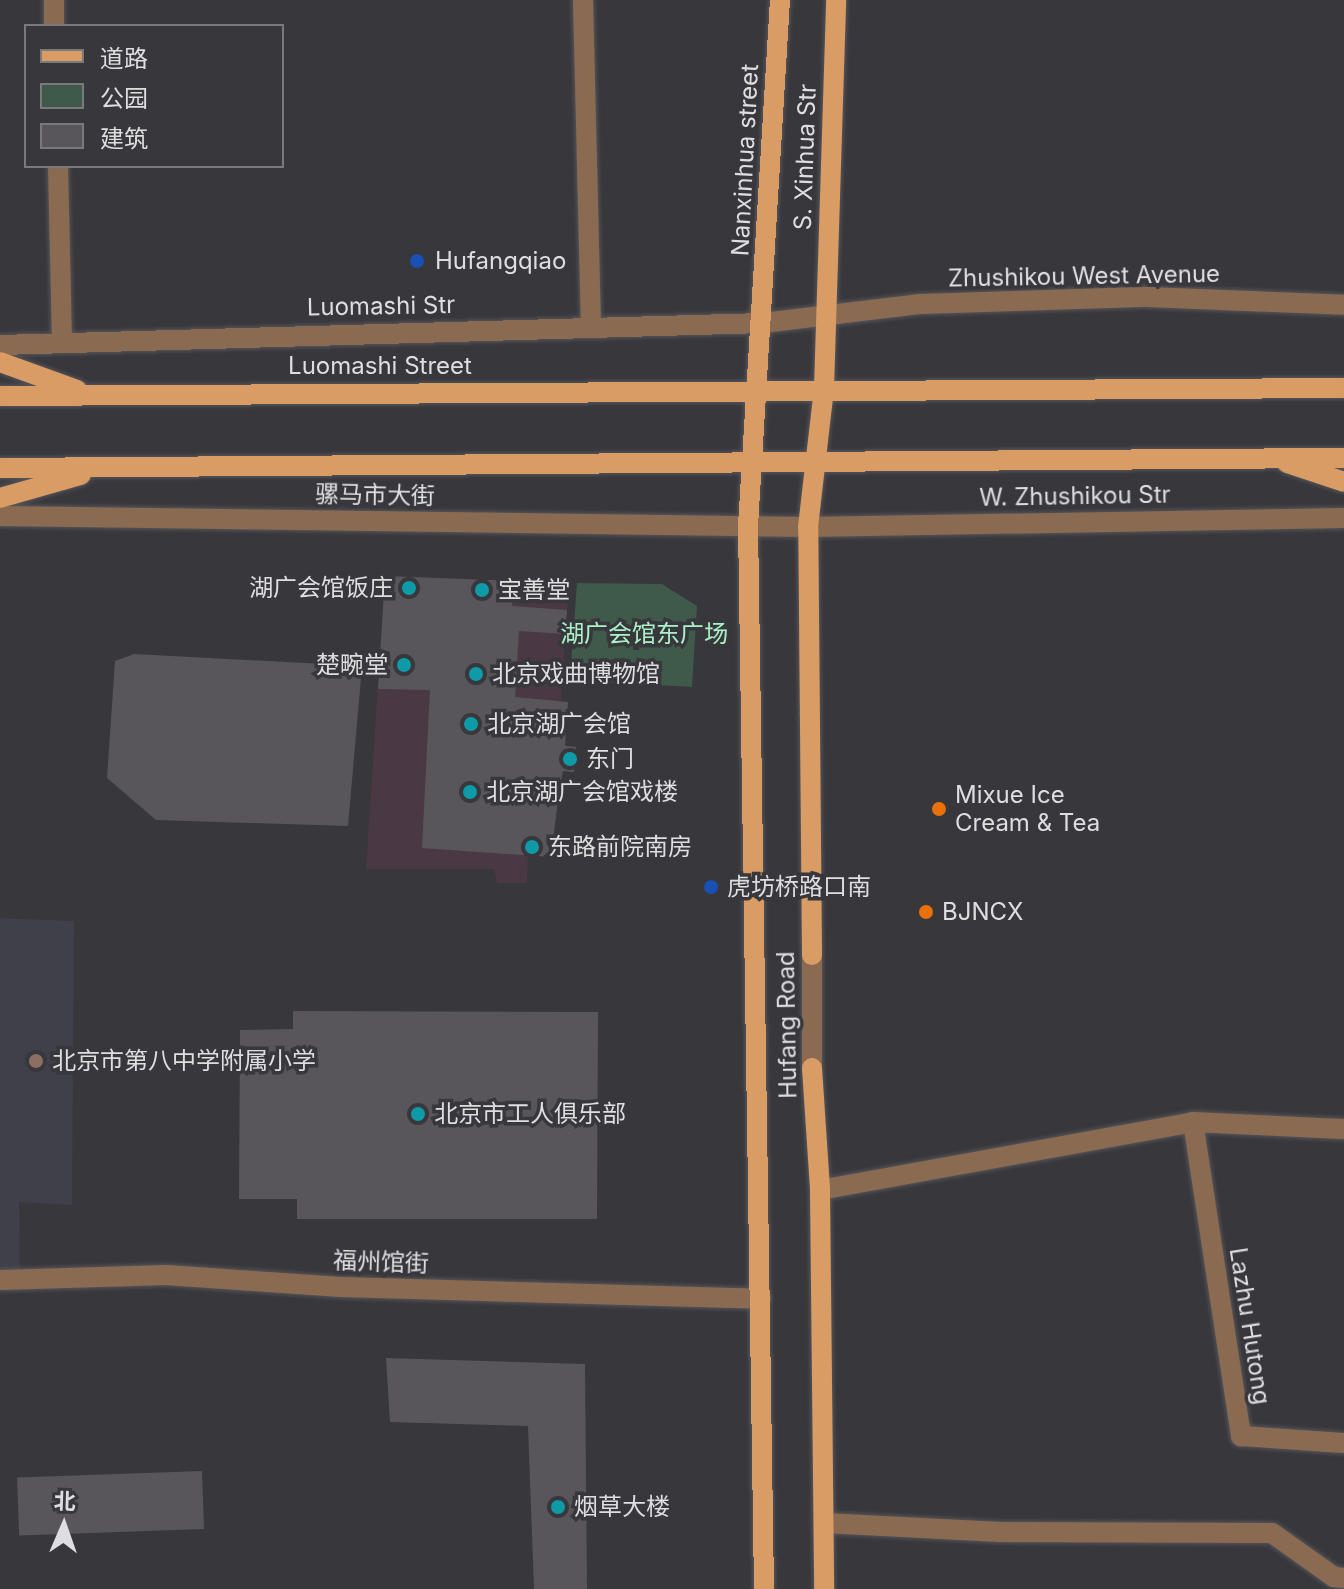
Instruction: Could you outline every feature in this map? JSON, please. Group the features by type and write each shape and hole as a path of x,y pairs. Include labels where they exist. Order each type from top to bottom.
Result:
{"main road":[{"name":"Nanxinhua street","path":"760,390 780,0"},
{"name":"S. Xinhua Str","path":"824,388 836,0"},
{"path":"0,362 88,394"},
{"path":"824,388 1344,388"},
{"name":"Luomashi Street","path":"0,396 824,388"},
{"name":"Hufang Road","path":"812,955 808,527 824,388"},
{"name":"Hufang Road","path":"760,390 748,526 764,1589"},
{"path":"1272,458 1344,482"},
{"name":"W. Zhushikou Str","path":"752,461 1344,458"},
{"path":"0,468 752,461"},
{"path":"0,498 102,469"},
{"name":"Hufang Road","path":"812,1068 820,1190 824,1589"}],"street":[{"path":"54,0 54,24"},
{"path":"583,0 591,328"},
{"path":"58,168 62,340"},
{"name":"Zhushikou West Avenue","path":"763,323 921,304 1148,297 1344,305"},
{"name":"Luomashi Str","path":"0,345 62,340 763,323"},
{"name":"骡马市大街","path":"0,516 808,527"},
{"name":"W. Zhushikou Str","path":"808,527 1344,518"},
{"name":"Hufang Road","path":"812,955 812,1068"},
{"path":"820,1190 1193,1122 1344,1129"},
{"name":"Lazhu Hutong","path":"1193,1122 1241,1436 1344,1443"},
{"name":"福州馆街","path":"0,1280 166,1275 341,1287 761,1299"},
{"path":"824,1523 1001,1532 1272,1533 1334,1577 1344,1578"}],"shaded area":[{"name":"北京湖广会馆","path":"385,576 569,584 561,701 568,702 565,745 576,747 574,772 563,771 562,784 556,783 551,857 528,855 527,883 497,883 494,869 366,869"},
{"name":"北京市第八中学附属小学","path":"0,918 74,921 72,1205 19,1202 20,1269 0,1269"}],"green space":[{"name":"湖广会馆东广场","path":"577,583 662,584 697,606 692,687 570,680"}],"building":[{"name":"北京湖广会馆","path":"385,576 514,581 512,606 567,610 565,634 519,631 515,697 568,702 565,746 576,747 574,772 563,771 560,784 551,857 422,848 430,690 378,689"},
{"path":"134,654 362,666 348,826 156,820 107,778 115,661"},
{"name":"北京市工人俱乐部","path":"293,1011 598,1012 597,1219 297,1219 297,1199 239,1199 240,1030 293,1029"},
{"name":"烟草大楼","path":"386,1358 585,1364 587,1589 534,1589 528,1426 390,1422"},
{"path":"202,1471 204,1529 19,1535 17,1477"}],"place":[{"name":"Hufangqiao","path":"417,261"},
{"name":"湖广会馆饭庄","path":"409,588"},
{"name":"宝善堂","path":"482,590"},
{"name":"楚畹堂","path":"404,665"},
{"name":"北京戏曲博物馆","path":"476,674"},
{"name":"北京湖广会馆","path":"471,724"},
{"name":"东门","path":"570,759"},
{"name":"北京湖广会馆戏楼","path":"470,792"},
{"name":"Mixue Ice Cream & Tea","path":"939,809"},
{"name":"东路前院南房","path":"532,847"},
{"name":"虎坊桥路口南","path":"711,887"},
{"name":"BJNCX","path":"926,912"},
{"name":"北京市第八中学附属小学","path":"36,1061"},
{"name":"北京市工人俱乐部","path":"418,1114"},
{"name":"烟草大楼","path":"558,1507"}]}
